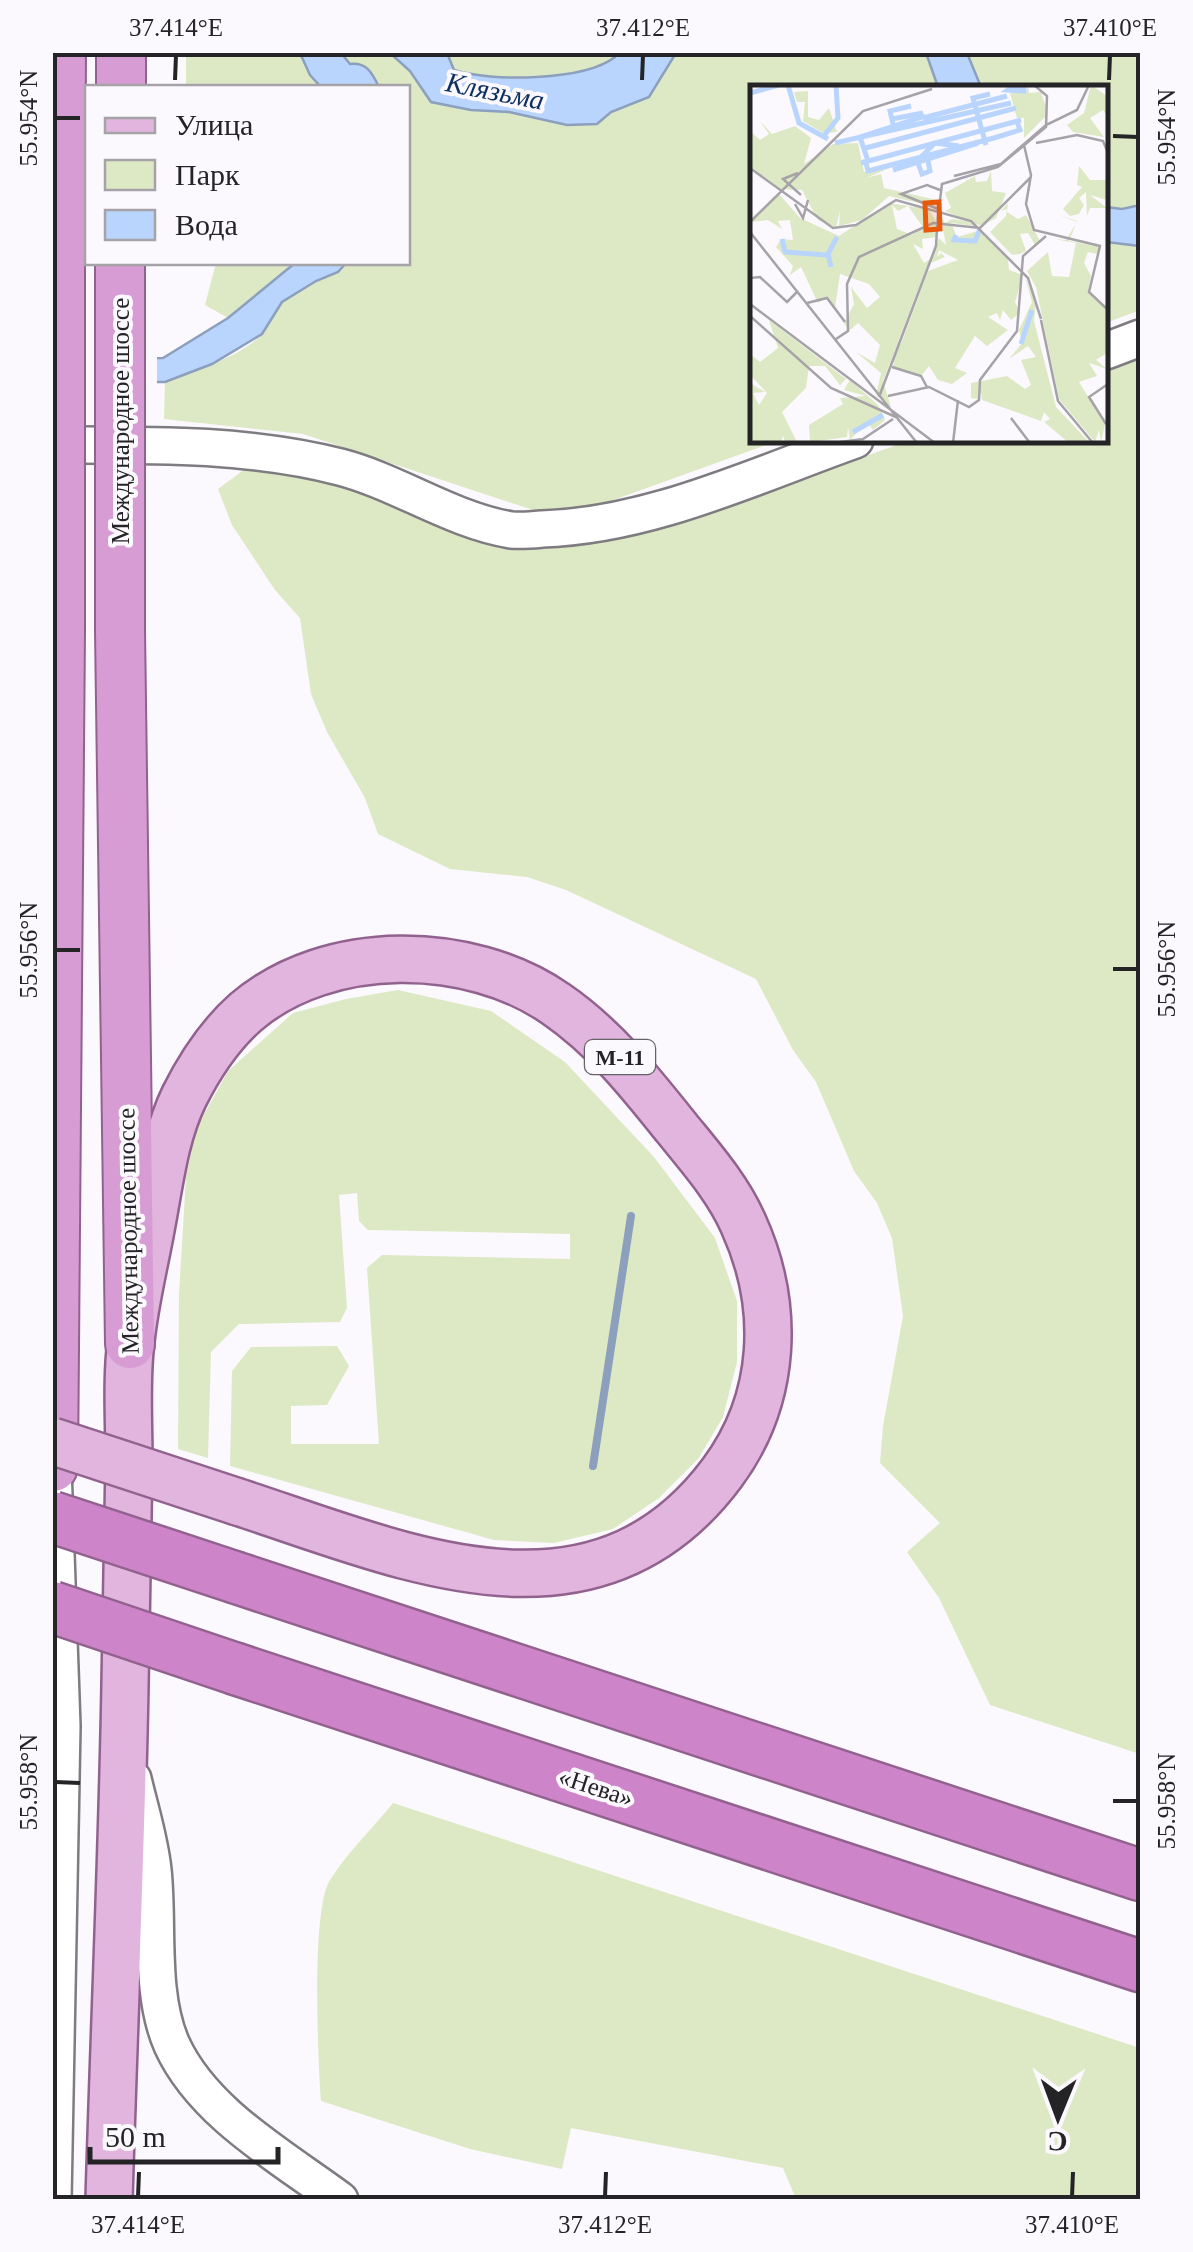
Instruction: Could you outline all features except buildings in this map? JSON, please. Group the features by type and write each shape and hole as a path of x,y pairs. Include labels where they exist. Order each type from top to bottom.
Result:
{"highway":[{"path":"53,1470 60,877 61,52"},
{"path":"121,52 121,85"},
{"name":"Международное шоссе","path":"120,265 120,630 130,1344"},
{"path":"52,1518 1140,1876"},
{"name":"«Нева»","path":"52,1608 1140,1966"}],"main road":[{"name":"М-11","path":"52,1441 419,1560 508,1575 558,1573 629,1552 678,1519 715,1483 744,1443 764,1385 768,1331 762,1271 741,1218 714,1174 620,1056 553,1001 496,974 445,960 338,966 291,983 246,1012 208,1057 181,1102 164,1157 130,1344"},
{"path":"52,1151 54,1160"},
{"name":"Международное шоссе","path":"109,2200 124,1740 130,1344"}],"street":[{"path":"1108,349 1140,338"},
{"path":"52,445 184,446 342,467 438,506 512,530 580,528 674,504 848,442"},
{"path":"53,1470 62,1726 53,2200"},
{"path":"124,1740 153,1866 164,2024 172,2046 201,2089 226,2112 340,2200"}],"green space":[{"path":"447,52 616,53 616,57 582,71 513,77 454,70"},
{"path":"186,53 300,53 319,85 186,85"},
{"path":"341,53 390,53 410,71 432,102 509,112 567,125 597,124 611,112 649,97 676,53 926,53 937,85 750,85 750,442 774,442 594,507 539,512 303,434 164,419 165,382 243,349 264,332 293,294 344,265 410,265 410,85 378,85 370,70 350,64"},
{"path":"967,53 1140,53 1140,205 1108,207 1108,85 980,85"},
{"path":"1108,242 1140,246 1140,310 1108,322"},
{"path":"215,265 293,265 228,318 205,305"},
{"path":"1140,357 1140,1754 990,1705 939,1598 907,1552 940,1523 880,1463 903,1316 892,1238 877,1203 854,1171 816,1082 793,1050 756,979 566,890 527,877 450,869 378,834 365,798 327,732 311,694 300,618 275,590 232,525 218,489 249,466 355,490 499,537 543,546 611,539 767,491 905,442 1108,442 1108,370"},
{"path":"398,990 491,1011 565,1062 654,1157 715,1238 737,1301 737,1362 723,1417 698,1459 659,1498 613,1529 554,1543 494,1540 230,1466 232,1371 251,1347 337,1346 349,1366 327,1405 291,1406 291,1444 379,1444 367,1268 382,1255 570,1259 570,1234 368,1230 359,1221 357,1193 339,1195 347,1308 340,1322 239,1324 211,1352 208,1458 178,1449 179,1294 186,1177 196,1129 228,1071 293,1013"},
{"path":"393,1803 1140,2048 1140,2199 796,2199 783,2168 571,2128 562,2169 470,2149 321,2101 317,1987 324,1896 337,1870"}],"water":[{"path":"300,53 341,53 350,64 368,70 378,85 319,85"},
{"name":"Клязьма","path":"390,53 447,53 454,70 537,77 582,71 601,65 616,53 676,53 649,97 611,112 597,124 567,125 509,112 431,102 410,71"},
{"path":"926,53 967,53 980,85 937,85"},
{"path":"1140,205 1140,246 1108,242 1108,207"},
{"path":"293,265 344,265 282,302 262,334 212,364 165,382 53,382 52,359 163,358 228,318"}],"pier":[{"path":"157,353 157,387 52,387 52,354"}],"waterway":[{"path":"593,1466 631,1216"}]}
